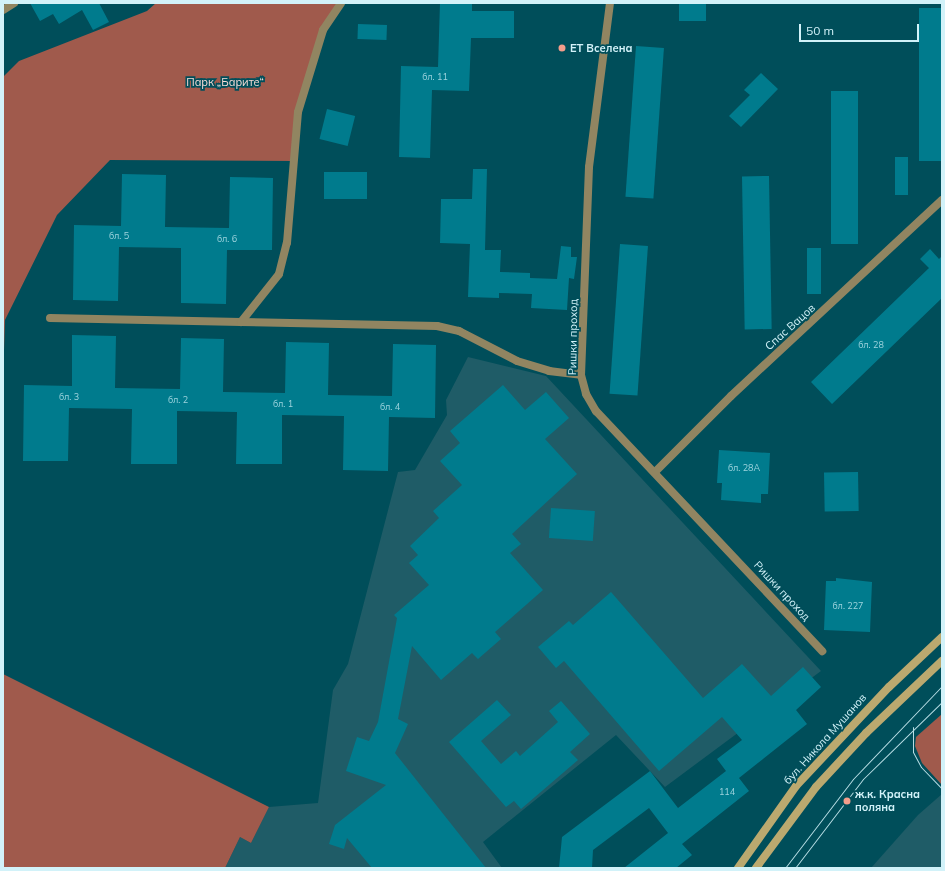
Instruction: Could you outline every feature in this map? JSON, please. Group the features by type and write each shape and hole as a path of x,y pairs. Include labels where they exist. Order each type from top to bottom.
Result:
{"main road":[{"name":"бул. Никола Мушанов","path":"738,868 796,786 884,691 942,637"},
{"path":"756,868 816,787 866,732 942,661"}],"street":[{"path":"3,10 14,3"},
{"path":"241,322 279,274 287,243 298,112 323,30 342,3"},
{"name":"Ришки проход","path":"610,3 590,167 581,376 586,394 596,411 822,651"},
{"name":"Спас Вацов","path":"655,472 731,396 942,200"},
{"path":"50,318 437,326 458,330 517,361 549,371 581,376"}],"shaded area":[{"path":"468,357 546,376 821,671 665,787 616,735 483,842 502,868 225,868 240,837 251,843 269,807 318,803 333,690 348,664 398,472 415,470 447,415 446,400"},
{"path":"942,794 942,868 871,868 918,815"}],"green space":[{"name":"Парк „Барите“","path":"156,3 341,3 323,30 298,112 294,161 110,160 57,215 5,320 3,381 3,77 19,61 147,11"},
{"path":"3,674 269,807 251,843 240,837 225,868 3,868"},
{"path":"942,714 942,785 922,763 915,746 916,737"}],"building":[{"path":"30,3 99,3 109,22 93,30 82,10 59,24 53,14 40,21"},
{"path":"440,3 472,3 472,11 514,11 514,38 471,38 469,91 432,90 430,158 399,157 401,66 438,67"},
{"path":"679,3 706,3 706,21 679,21"},
{"path":"919,8 942,8 942,161 919,161"},
{"path":"358,24 387,25 386,40 357,39"},
{"path":"636,46 664,48 653,199 625,197"},
{"path":"761,73 778,89 741,127 729,116 750,95 744,90"},
{"path":"831,91 858,91 858,244 831,244"},
{"path":"327,109 355,116 348,146 320,139"},
{"path":"895,157 908,157 908,195 895,195"},
{"path":"473,169 487,169 485,250 501,250 500,272 530,273 530,278 557,279 561,246 571,247 571,257 577,257 574,279 569,278 567,310 531,308 532,294 499,293 499,298 468,297 470,244 440,243 441,199 472,199"},
{"path":"324,172 367,172 367,199 324,199"},
{"path":"122,174 166,175 165,227 229,228 230,177 273,178 272,250 227,250 226,304 181,303 181,248 119,247 118,301 73,300 74,225 121,226"},
{"path":"742,176 769,176 772,329 745,329"},
{"path":"620,244 648,246 637,396 610,394"},
{"path":"807,248 821,248 821,294 807,294"},
{"path":"930,249 939,259 942,256 942,298 832,404 811,382 929,268 920,259"},
{"path":"72,335 116,336 115,388 180,389 181,338 224,339 223,392 285,393 286,342 329,343 328,395 392,396 393,344 436,345 435,418 389,417 388,471 343,470 344,416 282,415 282,464 236,464 237,412 177,411 177,464 131,464 132,409 69,408 68,461 23,461 24,385 72,386"},
{"path":"503,385 525,410 546,392 569,418 545,439 577,474 512,534 521,544 510,553 543,590 495,632 501,639 478,659 472,653 441,680 412,646 398,719 408,724 395,753 486,868 372,868 347,838 344,849 329,844 335,825 386,785 346,771 357,737 369,741 378,722 397,618 394,615 429,585 409,563 418,555 410,546 439,518 433,511 462,485 440,461 460,443 450,431"},
{"path":"719,450 770,453 768,494 761,494 761,503 721,500 722,483 717,483"},
{"path":"858,472 859,511 825,512 824,473"},
{"path":"551,508 595,511 593,541 549,538"},
{"path":"836,578 872,582 870,632 824,630 826,581 836,581"},
{"path":"611,592 703,698 742,664 771,696 803,667 821,687 796,710 807,724 739,778 749,791 682,844 692,855 676,868 624,868 668,833 649,808 593,850 592,868 559,868 562,837 650,771 678,808 726,771 717,759 742,740 722,717 659,771 564,661 556,668 538,647 569,621 573,625"},
{"path":"497,700 511,715 481,741 501,764 516,751 520,756 558,722 549,711 561,701 590,734 570,752 578,760 521,809 514,801 506,807 449,742"}],"tram line":[{"path":"785,868 853,779 942,686"},
{"path":"795,868 863,779 942,702"},
{"path":"913,727 913,752 921,767 942,789"}],"place":[{"name":"ЕТ Вселена","path":"562,48"},
{"name":"ж.к. Красна поляна","path":"847,801"}]}
